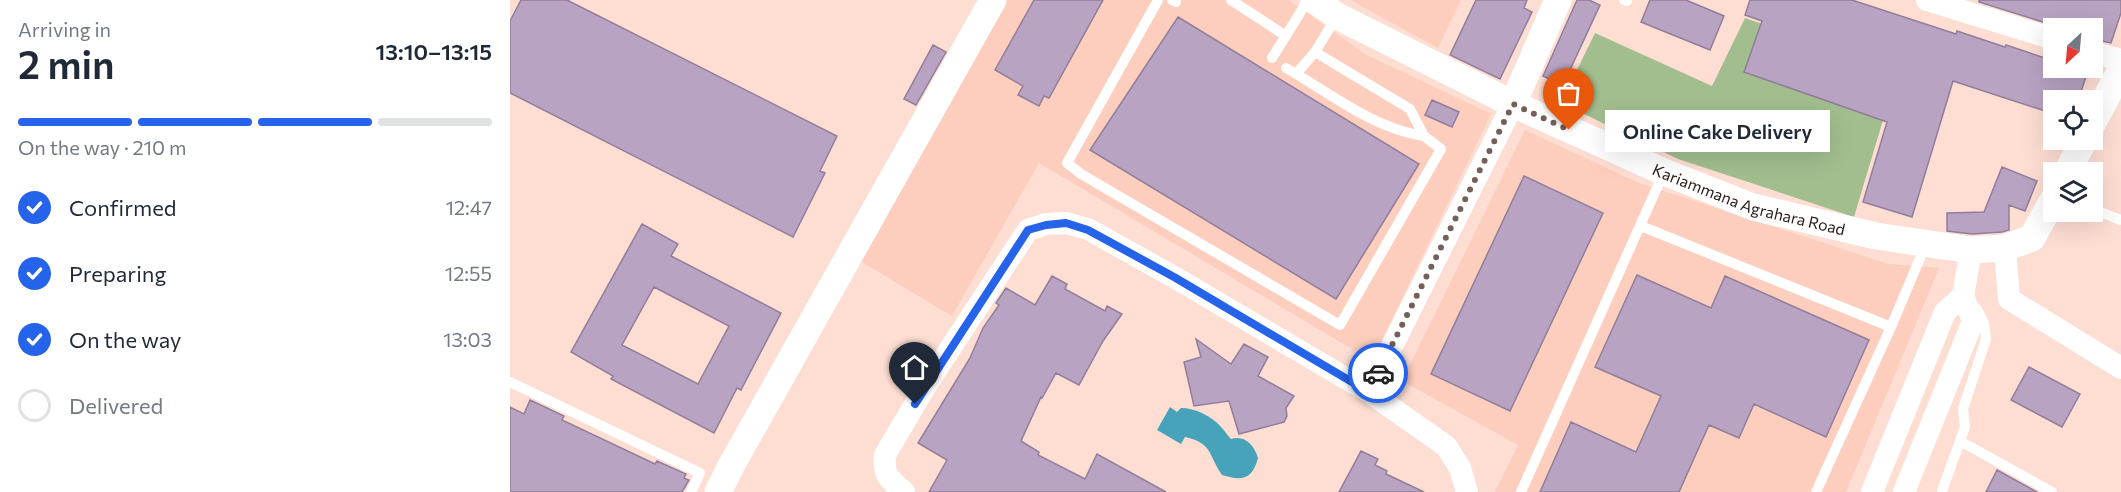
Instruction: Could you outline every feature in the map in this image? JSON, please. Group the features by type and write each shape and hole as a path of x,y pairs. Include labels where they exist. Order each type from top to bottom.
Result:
{"street":[{"path":"718,492 730,466 993,0"},
{"name":"Kariammana Agrahara Road","path":"1314,0 1337,16 1513,104 1664,172 1754,207 1876,236 1971,250 2005,248 2032,238 2043,218"},
{"path":"1369,392 1513,104 1558,0"},
{"path":"1927,0 2043,36"},
{"path":"2103,55 2121,60"},
{"path":"2103,104 2121,70"},
{"path":"904,492 887,478 884,465 885,454 1028,230 1066,223 1088,230 1174,277 1369,392 1446,446 1460,468 1467,492"},
{"path":"2005,248 2009,299 2121,368"},
{"path":"1904,492 1973,321 1965,300 1971,250"},
{"path":"1872,492 1945,312 1965,300"}],"lane":[{"path":"1158,0 1067,163 1081,174 1340,325 1441,149 1424,136 1410,109 1314,52"},
{"path":"1231,0 1286,36"},
{"path":"1272,58 1308,0"},
{"path":"1337,16 1314,52 1291,71 1373,120 1405,133 1424,136"},
{"path":"1521,492 1664,172"},
{"path":"2103,213 2121,220"},
{"path":"1641,226 1891,327"},
{"path":"1816,492 1927,243"},
{"path":"1942,491 1965,427 1963,410 1986,339 1984,323 1977,309 1965,300"},
{"path":"510,382 700,473 692,492"},
{"path":"1960,441 2052,492"}],"shaded area":[{"path":"1005,0 1289,0 1365,54 1491,114 1372,361 1039,163 952,316 860,261"},
{"path":"1350,0 1461,0 1438,48"},
{"path":"1525,130 1639,183 1889,264 1939,268 1846,492 1495,492 1518,445 1402,381"}],"green space":[{"path":"1745,18 1898,70 1854,217 1678,159 1561,103 1595,33 1712,86"}],"water":[{"path":"1170,407 1177,412 1181,408 1203,413 1213,419 1231,439 1241,438 1248,442 1258,458 1253,471 1241,478 1222,475 1209,451 1201,443 1185,437 1181,444 1157,430"}],"building":[{"path":"521,0 567,0 837,136 820,171 825,173 793,237 510,93 510,21"},
{"path":"1034,0 1103,0 1049,98 1044,96 1039,106 1018,95 1023,86 995,70"},
{"path":"1476,0 1527,0 1524,8 1532,12 1500,79 1450,55"},
{"path":"1577,0 1589,0 1600,5 1563,85 1543,76"},
{"path":"1650,0 1686,0 1724,16 1710,50 1641,22"},
{"path":"1750,0 1852,0 1956,34 1957,31 2043,57 2043,78 2086,78 2081,90 2043,90 2043,110 1953,81 1912,217 1863,202 1887,122 1744,72 1762,21 1745,15"},
{"path":"1979,0 2121,0 2121,13 2111,43 2103,41 2103,18 2043,18 2043,22 1979,2"},
{"path":"1178,17 1419,164 1336,299 1090,150"},
{"path":"933,45 946,52 916,105 904,99"},
{"path":"1432,100 1459,112 1452,127 1425,115"},
{"path":"2002,167 2037,181 2025,211 2009,205 2009,230 1972,234 1947,231 1947,213 1984,212"},
{"path":"1524,176 1603,213 1510,411 1431,374"},
{"path":"642,224 678,244 671,256 781,313 741,390 737,388 714,433 611,379 613,376 571,352","holes":["654,287 729,326 698,384 622,345"]},
{"path":"1637,275 1711,308 1725,276 1869,340 1826,437 1754,404 1739,438 1709,425 1679,492 1540,492 1571,422 1636,452 1661,396 1595,367"},
{"path":"1052,276 1067,284 1065,289 1105,311 1107,306 1122,314 1103,341 1079,385 1056,373 1041,397 1021,441 1039,452 1038,455 1085,479 1097,454 1166,492 929,492 947,460 918,443 970,358 983,328 999,305 996,303 1006,288 1035,305"},
{"path":"1196,339 1231,364 1244,344 1268,357 1258,376 1294,396 1286,408 1287,416 1284,422 1239,434 1229,401 1194,406 1184,362 1201,357"},
{"path":"2029,367 2080,394 2062,427 2011,400"},
{"path":"530,400 564,416 562,420 655,464 657,461 686,474 684,478 689,480 682,492 510,492 510,407 524,414"},
{"path":"1361,451 1378,459 1375,465 1387,471 1386,474 1424,492 1339,492"},
{"path":"1997,470 2037,492 1986,492"}],"way so far":[{"path":"1378,373 1513,104 1569,130"}],"place":[{"name":"Online Cake Delivery","path":"1569,130"}],"route":[{"path":"915,404 1028,230 1066,223 1088,230 1157,267 1369,392 1378,373"}]}
